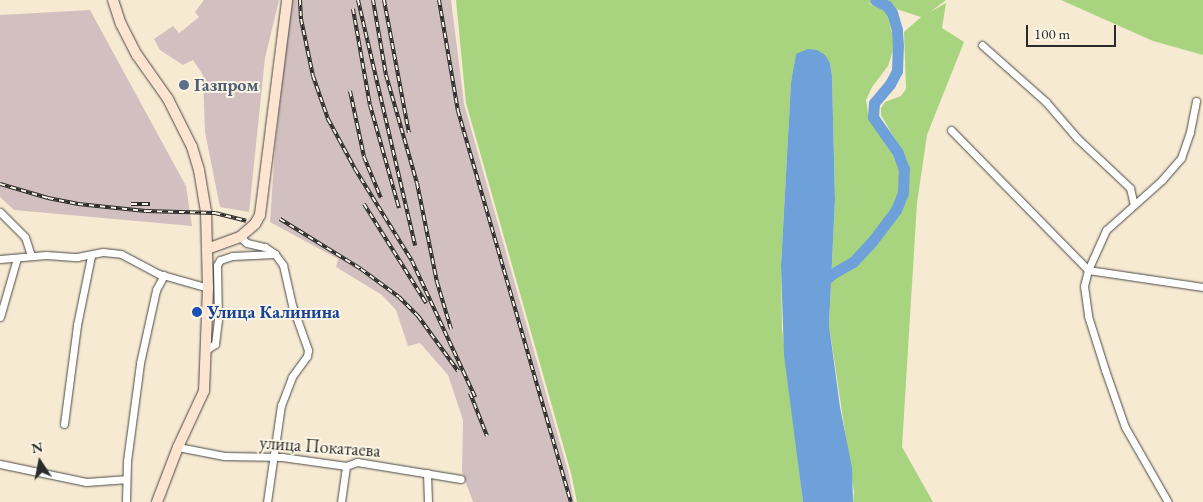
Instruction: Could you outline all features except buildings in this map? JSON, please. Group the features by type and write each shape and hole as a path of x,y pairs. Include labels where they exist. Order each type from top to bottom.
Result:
{"main road":[{"path":"113,0 121,24 137,55 168,99 192,147 204,195 208,288 204,391 178,447 157,502"},
{"path":"207,248 240,238 255,224 260,215 286,0"}],"street":[{"path":"982,45 1046,102 1077,138 1130,188 1134,205"},
{"path":"1168,502 1125,427 1104,370 1088,316 1084,286 1088,270 1106,230 1181,158 1190,132 1196,101"},
{"path":"951,130 1088,270 1203,287"},
{"path":"0,212 25,237 31,256"},
{"path":"240,238 247,243 265,248 275,254 283,265 292,305 308,350 307,356 292,377 281,405 267,502"},
{"path":"0,259 31,256 91,256 103,252 121,254 164,275 208,288"},
{"path":"206,350 215,344 218,318 217,265 220,260 232,256 275,254"},
{"path":"64,424 77,325 91,256"},
{"path":"0,317 17,258"},
{"path":"126,502 125,479 140,363 156,290 164,275"},
{"name":"улица Покатаева","path":"178,447 224,456 282,457 346,466 357,462 461,479"},
{"path":"0,464 86,482 125,479"},
{"path":"341,502 346,466"},
{"path":"427,473 428,502"}],"shaded area":[{"path":"204,0 279,0 265,58 249,212 220,207 205,132 203,75 193,60 183,65 160,50 154,39 173,26 179,33 183,30 199,17 195,12"},
{"path":"291,0 451,0 464,104 569,475 574,502 473,502 462,472 463,420 448,375 420,343 408,346 396,310 382,295 336,267 338,259 270,222 275,148"},
{"path":"90,10 186,186 192,226 14,210 0,197 0,15"}],"green space":[{"path":"456,0 946,0 930,12 946,3 942,28 964,42 927,135 917,203 902,447 933,502 853,502 854,492 829,325 835,200 832,76 830,63 796,54 791,82 781,266 782,328 803,502 577,502 571,473 466,103","holes":["867,3 887,6 921,17 904,32 906,89 901,96 885,102 881,108 881,115 907,160 907,193 897,162 869,119 866,100 872,87 888,66 895,44 887,14 883,9"]},
{"path":"1061,0 1203,0 1203,55 1153,41"}],"water":[{"path":"808,49 817,50 825,55 830,63 832,76 835,200 829,325 840,407 852,468 853,502 803,502 784,355 781,266 791,82 796,54"}],"waterway":[{"path":"821,284 832,274 853,262 871,243 896,210 903,193 904,169 898,153 873,117 874,103 890,84 897,71 898,46 897,30 892,13 887,6 875,0"}],"railway":[{"path":"300,0 301,19 313,76 328,119 355,169 412,261 475,397"},
{"path":"358,0 415,245"},
{"path":"373,0 386,75 417,183 437,282 451,329"},
{"path":"384,0 409,133"},
{"path":"439,0 458,111 571,502"},
{"path":"353,9 370,105 399,208"},
{"path":"350,91 364,157 381,198"},
{"path":"0,184 48,198 78,204 146,211 215,213 246,221"},
{"path":"131,204 150,204"},
{"path":"364,204 426,303"},
{"path":"280,219 361,269 399,297 418,316 458,371"},
{"path":"470,393 487,436"}],"place":[{"name":"Газпром","path":"184,85"},
{"name":"Улица Калинина","path":"197,312"}]}
